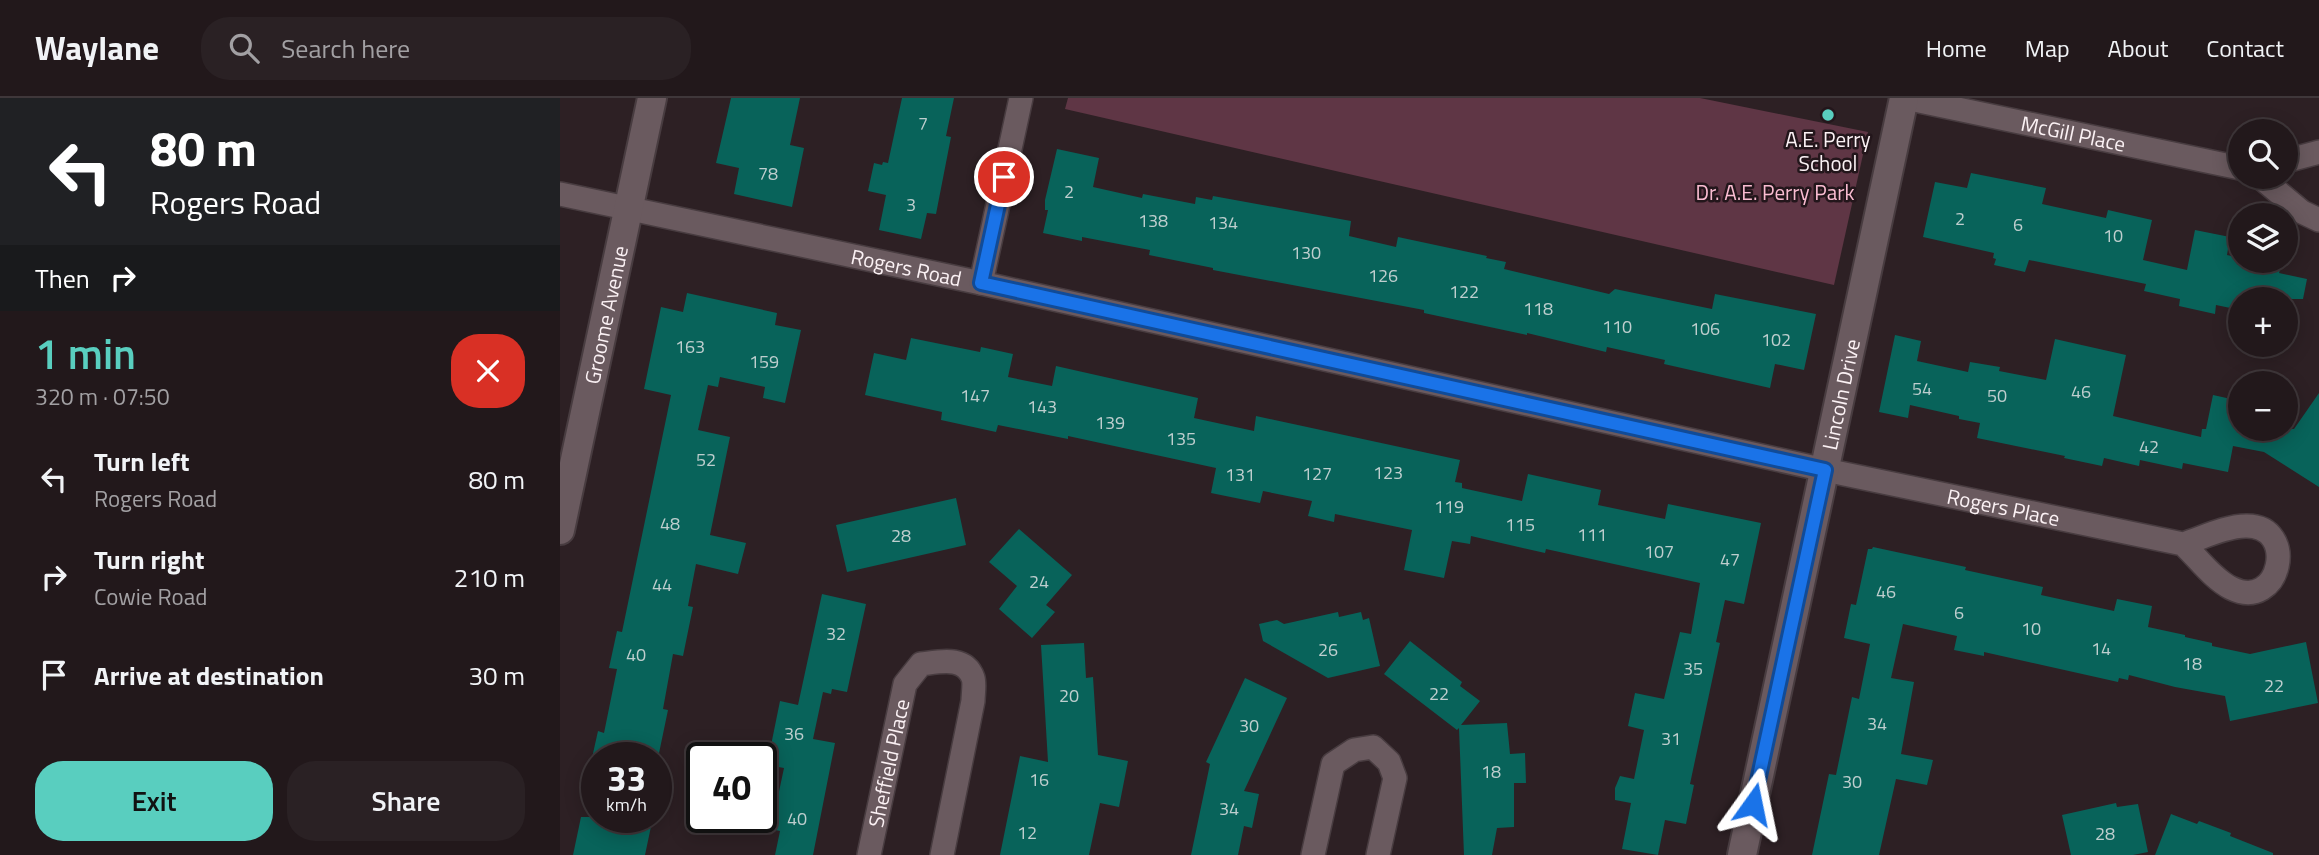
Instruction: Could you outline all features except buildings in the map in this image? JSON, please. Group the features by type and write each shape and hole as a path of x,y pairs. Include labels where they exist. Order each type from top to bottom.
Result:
{"street":[{"name":"Groome Avenue","path":"560,530 652,98"},
{"path":"981,283 1021,98"},
{"name":"McGill Place","path":"1905,98 2228,165"},
{"name":"Lincoln Drive","path":"1742,855 1905,98"},
{"path":"2298,158 2319,152"},
{"path":"2274,189 2302,212 2319,220"},
{"name":"Rogers Road","path":"560,194 981,283 1825,470"},
{"name":"Rogers Place","path":"1825,470 2183,544"},
{"name":"Sheffield Place","path":"869,855 905,684 921,664 950,660 964,666 973,678 973,701 942,855"},
{"path":"1313,855 1333,764 1354,750 1373,747 1389,762 1395,778 1378,855"}],"green space":[{"name":"Dr. A.E. Perry Park","path":"1068,98 1700,98 1868,132 1834,285 1065,109"}],"place":[{"name":"A.E. Perry School","path":"1828,115"}],"route":[{"path":"1004,177 981,283 1825,470 1753,804"}]}
